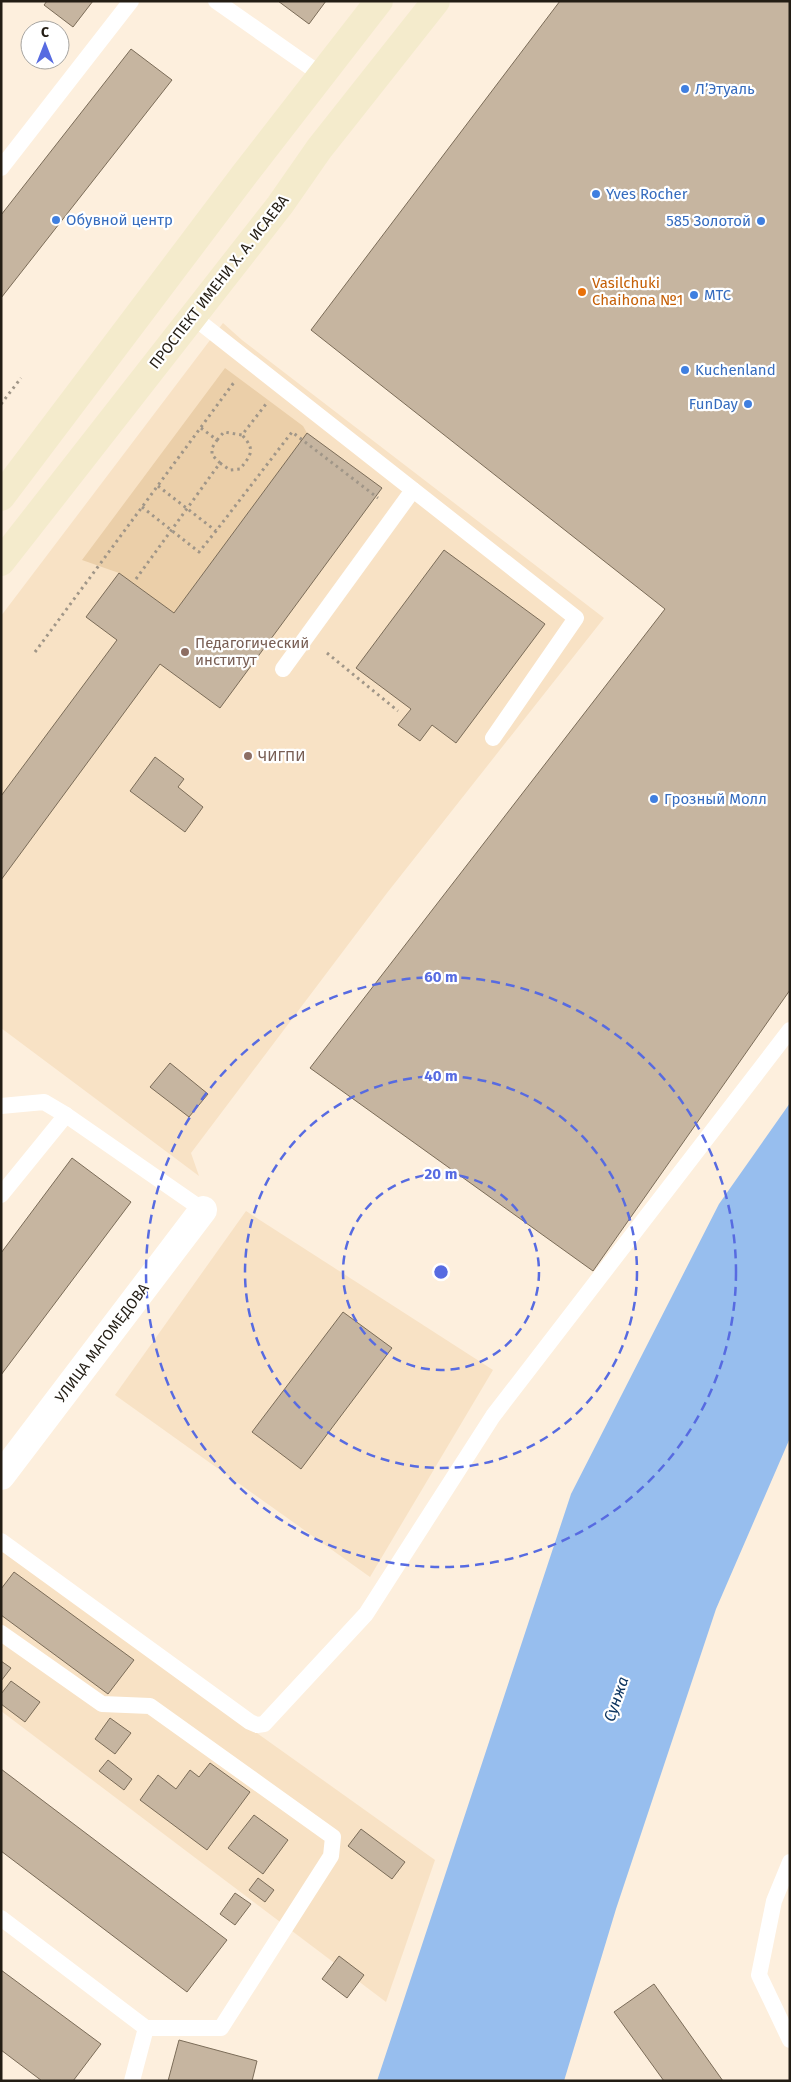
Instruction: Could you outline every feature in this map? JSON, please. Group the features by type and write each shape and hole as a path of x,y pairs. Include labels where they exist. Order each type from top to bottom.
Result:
{"main road":[{"path":"1,498 244,175 323,76 379,1"},
{"name":"ПРОСПЕКТ ИМЕНИ Х. А. ИСАЕВА","path":"1,562 280,205 319,149 436,1"}],"street":[{"name":"УЛИЦА МАГОМЕДОВА","path":"1,1476 203,1210"}],"lane":[{"path":"1,168 131,1"},
{"path":"216,1 323,76"},
{"path":"192,316 576,618 493,738"},
{"path":"283,669 413,490"},
{"path":"1,1541 250,1722 257,1725 264,1724 366,1614 493,1416 790,1030"},
{"path":"1,1106 44,1102 66,1115 203,1210"},
{"path":"1,1195 66,1115"},
{"path":"1,1633 102,1704 150,1706 333,1837 331,1856 221,2028 146,2028 1,1918"},
{"path":"790,1862 774,1901 759,1975 790,2040"},
{"path":"132,2081 146,2028"}],"path":[{"path":"34,652 250,361"},
{"path":"1,404 21,378"},
{"path":"242,435 281,385"},
{"path":"201,428 216,440"},
{"path":"224,432 242,435 250,446 251,455 240,469 230,470 212,455 212,448 216,440 224,432"},
{"path":"142,507 199,552 292,432 397,512"},
{"path":"136,578 220,463"},
{"path":"158,486 216,531"},
{"path":"307,636 398,710"}],"shaded area":[{"name":"ЧИГПИ","path":"223,323 242,340 604,618 387,893 191,1153 199,1176 1,1028 1,616"},
{"path":"225,368 303,426 307,433 174,613 119,573 82,560"},
{"path":"246,1211 493,1370 370,1577 115,1395"},
{"path":"3,1552 435,1860 386,2002 1,1711 1,1555"}],"water":[{"name":"Сунжа","path":"790,1103 790,1438 716,1609 616,1909 564,2081 377,2081 571,1494 719,1204"}],"building":[{"path":"47,1 93,1 73,27 70,25 70,20 64,20 44,5"},
{"path":"278,1 326,1 309,24"},
{"name":"Грозный Молл","path":"560,1 790,1 790,990 593,1271 310,1068 665,609 311,330"},
{"path":"131,49 172,80 1,298 1,215"},
{"name":"Педагогический институт","path":"307,433 382,488 220,708 160,664 1,880 1,796 117,640 86,617 119,573 174,613"},
{"path":"444,550 545,624 456,743 432,725 420,741 398,725 411,709 356,668"},
{"path":"155,757 184,779 178,787 203,807 185,832 130,791"},
{"path":"170,1063 208,1094 189,1117 150,1087"},
{"path":"72,1158 131,1202 1,1375 1,1253"},
{"path":"343,1312 392,1348 301,1469 252,1432"},
{"path":"14,1572 134,1660 108,1694 1,1615 1,1589"},
{"path":"1,1661 11,1668 1,1681"},
{"path":"11,1681 40,1702 25,1722 1,1704 1,1694"},
{"path":"110,1718 131,1733 115,1754 95,1739"},
{"path":"108,1760 132,1779 124,1790 99,1771"},
{"path":"210,1763 250,1792 207,1850 140,1800 158,1775 176,1789 190,1770 199,1777"},
{"path":"1,1769 227,1940 187,1992 1,1851"},
{"path":"254,1815 288,1840 263,1874 228,1848"},
{"path":"361,1829 405,1862 392,1879 348,1846"},
{"path":"258,1878 274,1890 265,1902 249,1890"},
{"path":"235,1893 251,1904 235,1925 220,1914"},
{"path":"339,1956 364,1975 347,1998 322,1979"},
{"path":"1,1970 101,2044 73,2081 42,2081 1,2050"},
{"path":"654,1984 723,2081 664,2081 614,2012"},
{"path":"179,2040 257,2061 252,2081 168,2081"}],"place":[{"name":"Л’Этуаль","path":"685,89"},
{"name":"Yves Rocher","path":"596,194"},
{"name":"Обувной центр","path":"56,220"},
{"name":"585 Золотой","path":"761,221"},
{"name":"Vasilchuki Chaihona №1","path":"582,292"},
{"name":"МТС","path":"694,295"},
{"name":"Kuchenland","path":"685,370"},
{"name":"FunDay","path":"748,404"},
{"name":"Педагогический институт","path":"185,652"},
{"name":"ЧИГПИ","path":"248,756"},
{"name":"Грозный Молл","path":"654,799"}]}
